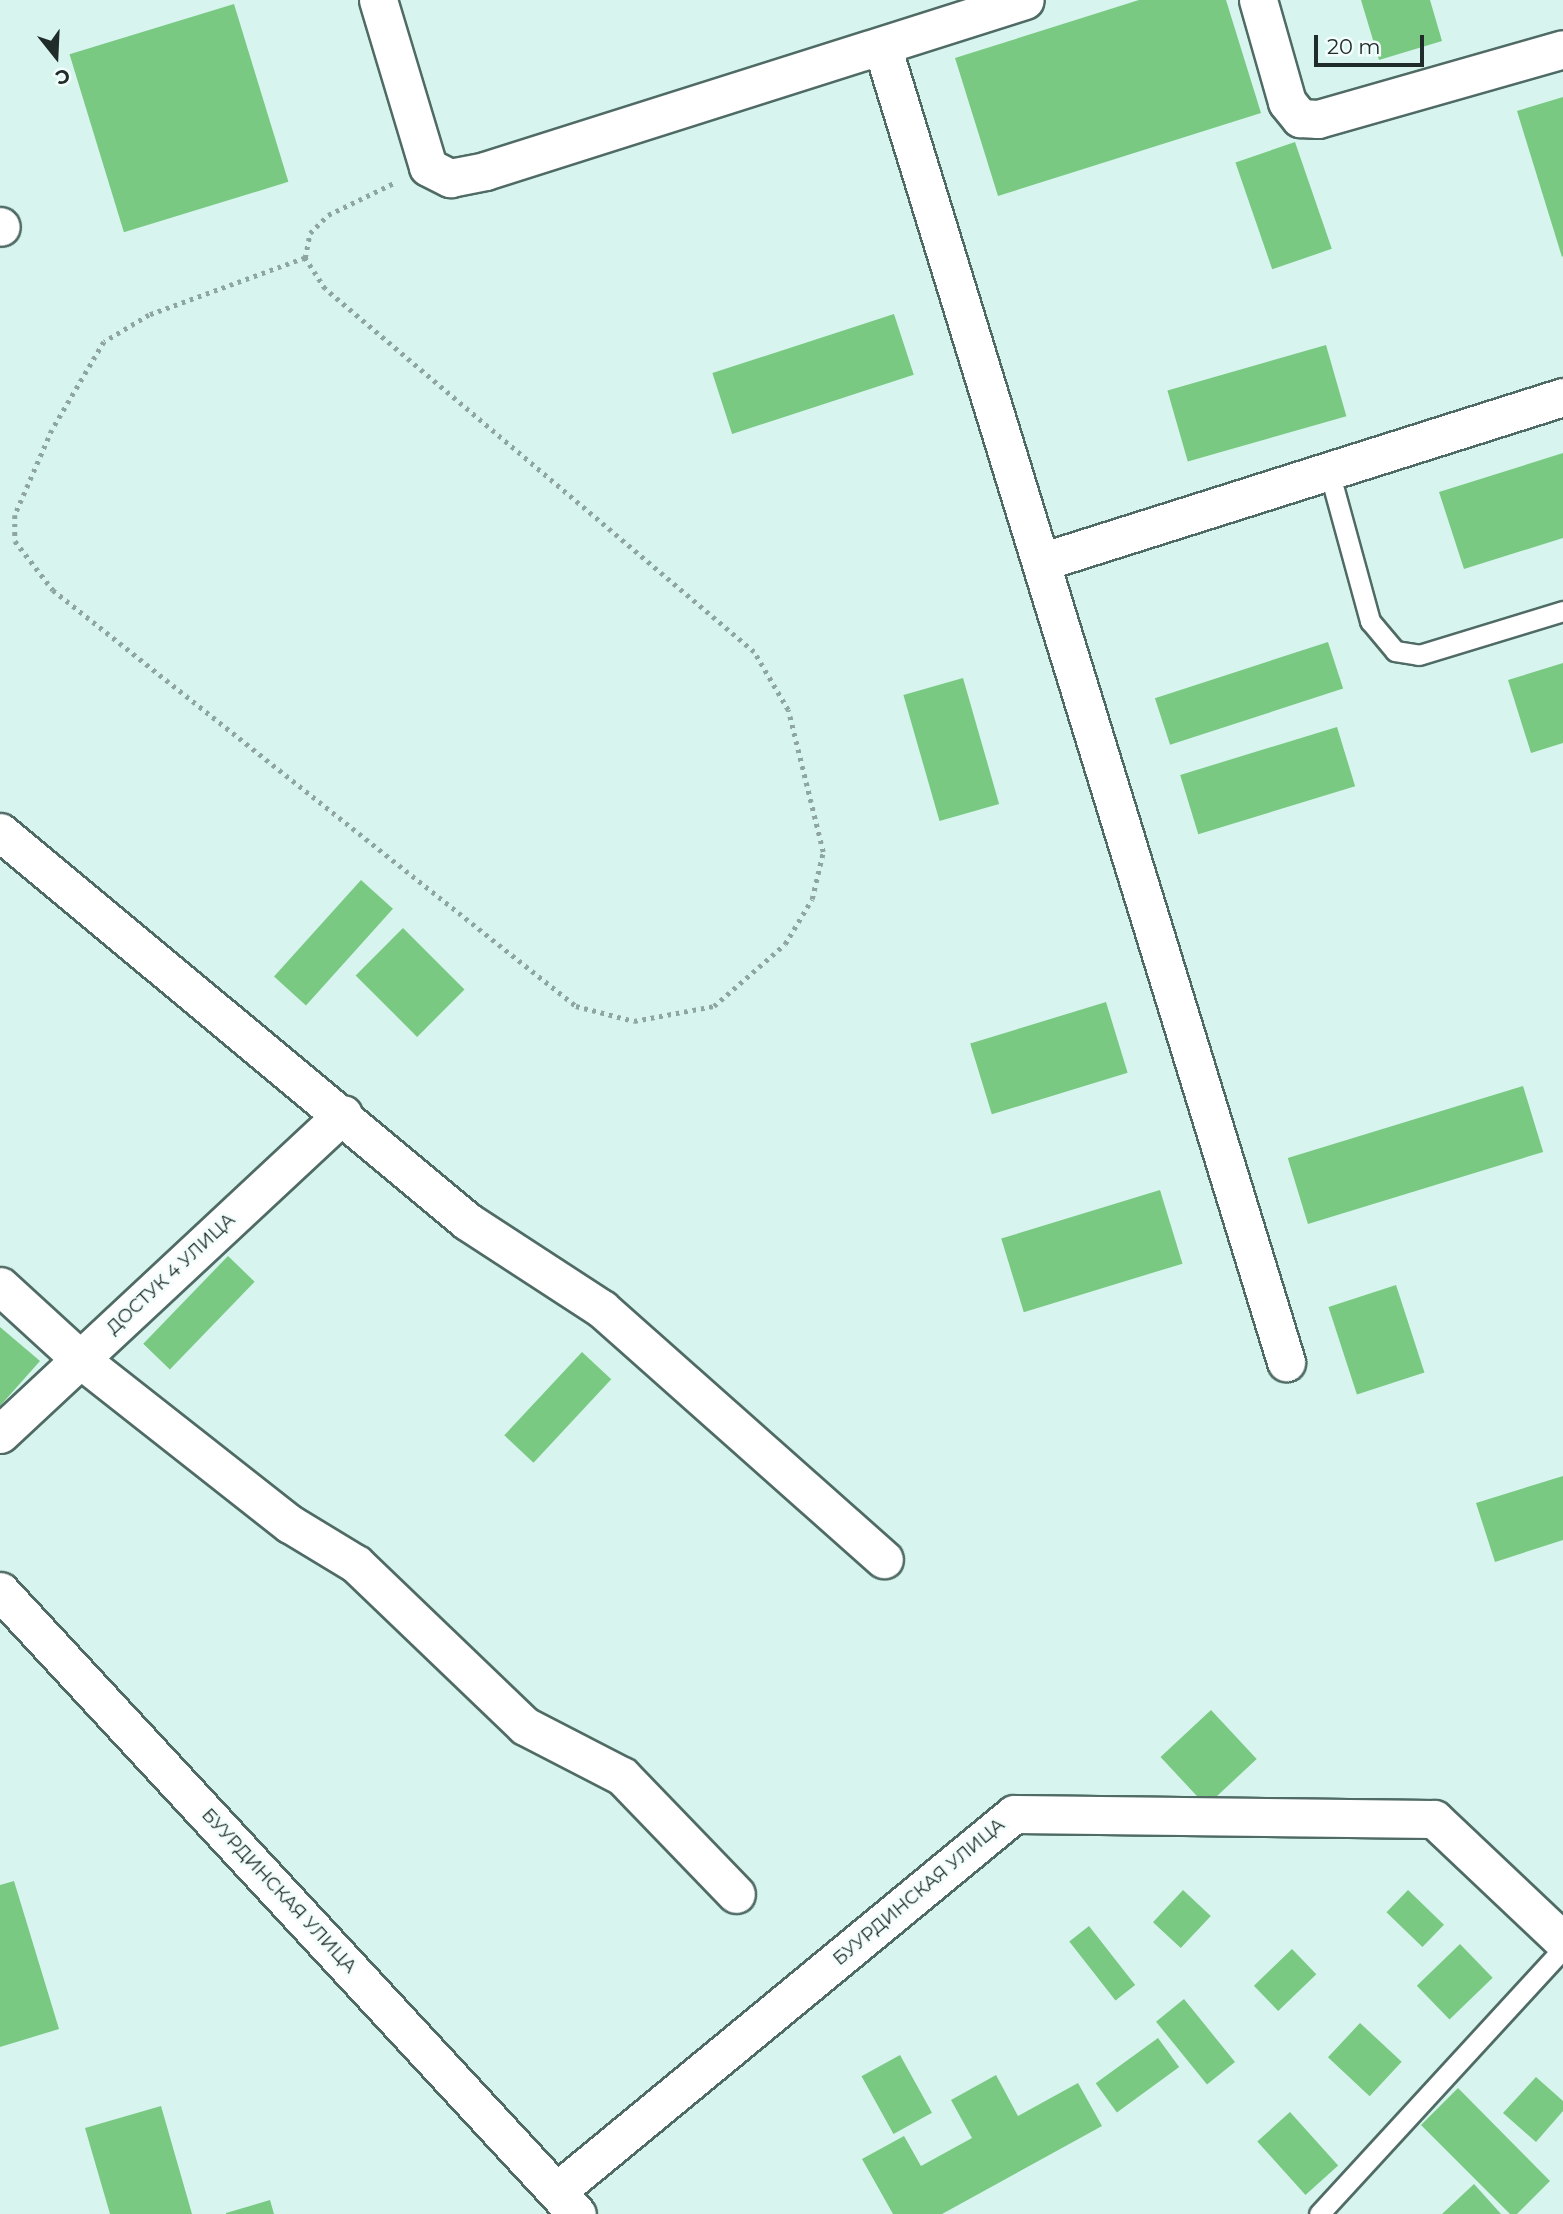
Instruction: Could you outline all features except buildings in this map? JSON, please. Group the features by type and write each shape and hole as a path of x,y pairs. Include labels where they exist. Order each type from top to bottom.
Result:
{"street":[{"path":"378,0 428,167 450,178 485,171 1025,0"},
{"path":"1258,0 1287,102 1300,118 1318,119 1563,49"},
{"path":"882,46 1286,1362"},
{"path":"1041,562 1563,397"},
{"path":"0,832 343,1114 467,1221 602,1309 884,1559"},
{"name":"ДОСТУК 4 УЛИЦА","path":"0,1434 343,1114"},
{"path":"0,1286 80,1359 290,1524 356,1564 525,1726 622,1776 736,1894"},
{"name":"БУУРДИНСКАЯ УЛИЦА","path":"0,1591 567,2203 1014,1814 1434,1819 1563,1941"}],"lane":[{"path":"1329,471 1370,621 1395,651 1419,655 1563,611"},
{"path":"1319,2214 1563,1949"}],"path":[{"path":"305,258 149,315 104,342 52,430 15,516 15,541 52,590 576,1006 634,1021 714,1006 785,944 812,899 823,852 788,710 754,652 325,289 305,258 310,233 328,215 428,167"}]}
